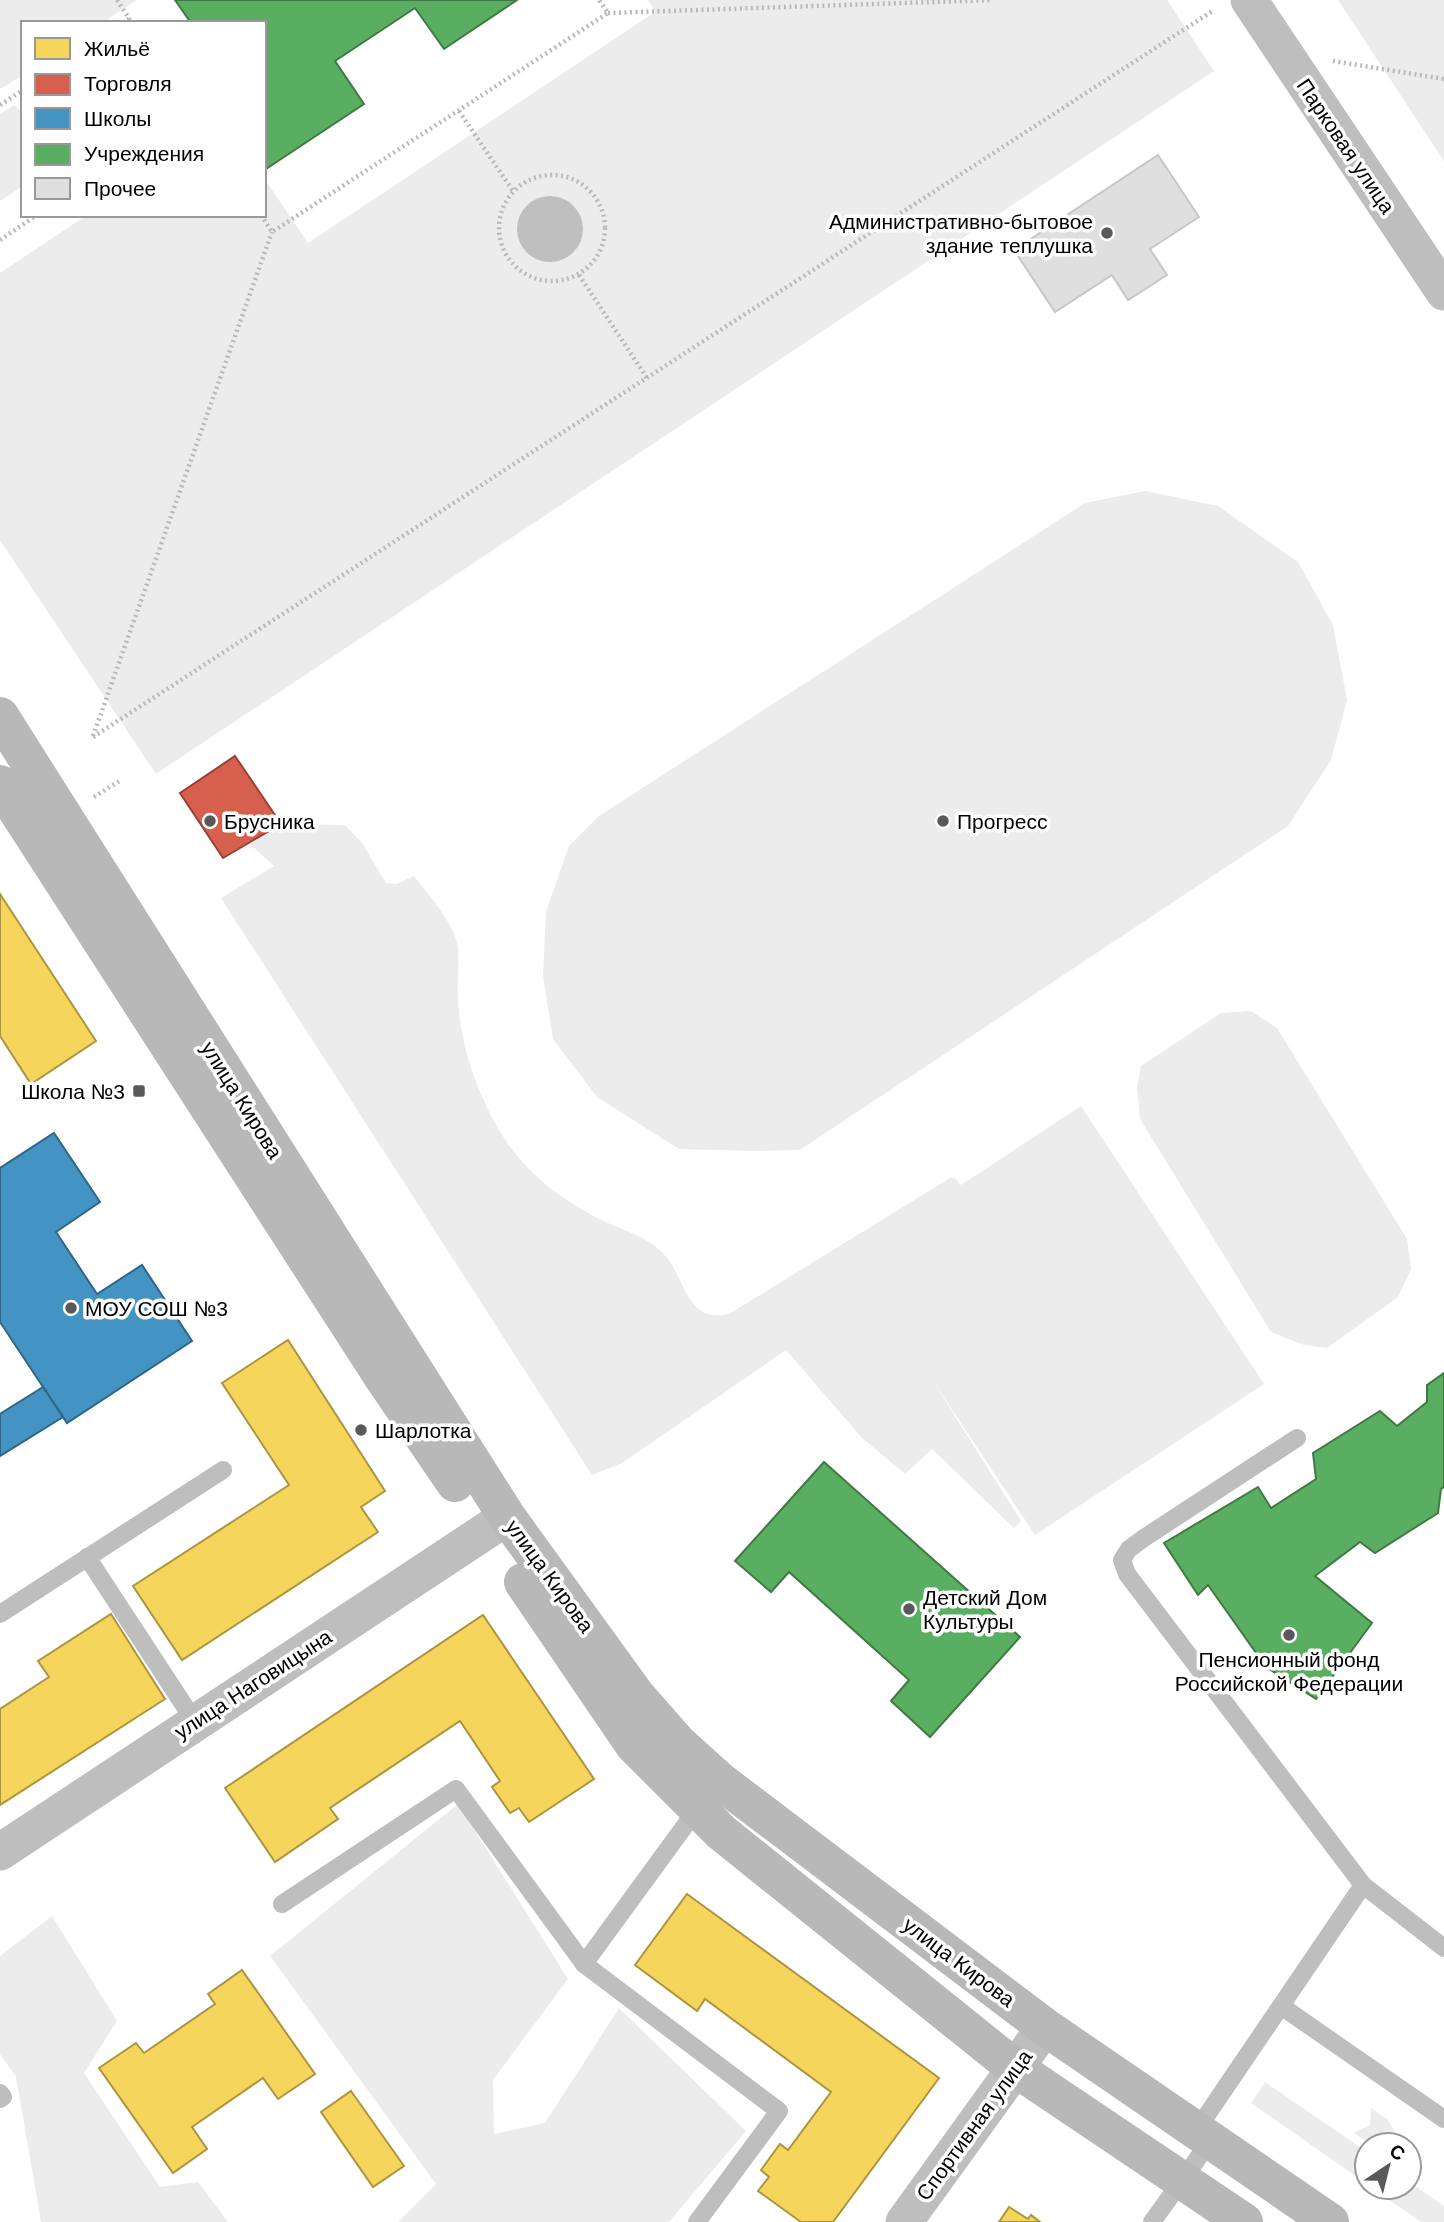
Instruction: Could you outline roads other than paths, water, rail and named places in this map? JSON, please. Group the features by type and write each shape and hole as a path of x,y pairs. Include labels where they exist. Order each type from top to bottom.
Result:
{"main road":[{"name":"улица Кирова","path":"4,731 497,1523"},
{"name":"улица Кирова","path":"0,784 382,1376 497,1523 677,1742 709,1795 721,1832 1015,2067 1244,2222"},
{"name":"улица Кирова","path":"709,1795 1330,2222"}],"street":[{"name":"Парковая улица","path":"1234,4 1284,52 1444,292"},
{"name":"улица Наговицына","path":"0,1852 497,1523"},
{"name":"Спортивная улица","path":"904,2222 1045,2027"}],"lane":[{"path":"1297,1438 1144,1538 1129,1549 1122,1560 1127,1574 1363,1885 1444,1948"},
{"path":"0,1614 222,1470"},
{"path":"87,1558 195,1723"},
{"path":"282,1904 456,1789 584,1964 779,2111 697,2222"},
{"path":"584,1964 709,1795"},
{"path":"1152,2222 1182,2180 1204,2136 1281,2006 1363,1885"},
{"path":"1281,2006 1444,2119"},
{"path":"0,2093 3,2097 0,2099"}],"place":[{"name":"Административно-бытовое здание теплушка","path":"1107,233"},
{"name":"Брусника","path":"210,821"},
{"name":"Прогресс","path":"943,821"},
{"name":"Школа №3","path":"139,1091"},
{"name":"МОУ СОШ №3","path":"71,1308"},
{"name":"Шарлотка","path":"361,1430"},
{"name":"Детский Дом Культуры","path":"909,1609"},
{"name":"Пенсионный фонд Российской Федерации","path":"1289,1635"}]}
